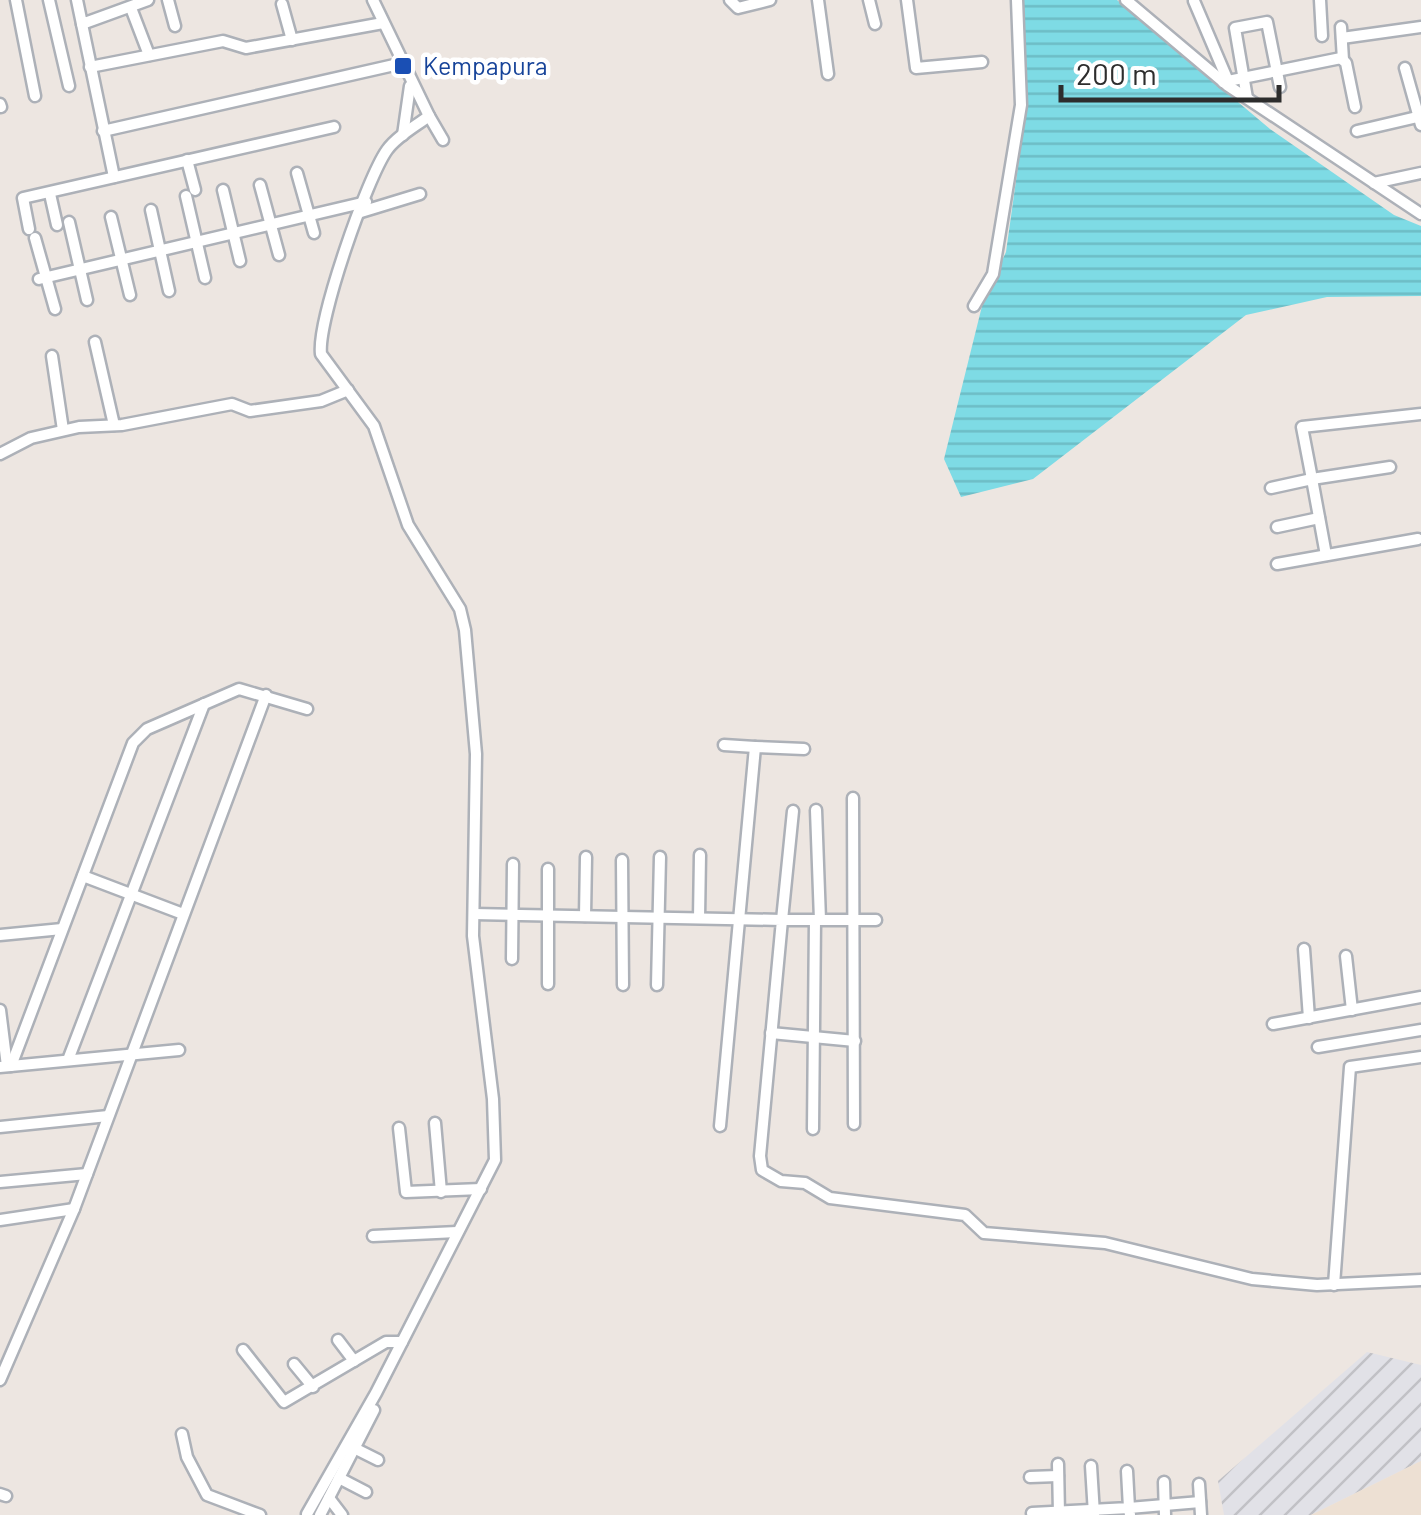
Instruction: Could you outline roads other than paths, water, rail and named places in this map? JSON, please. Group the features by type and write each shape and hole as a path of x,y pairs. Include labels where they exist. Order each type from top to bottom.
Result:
{"street":[{"path":"16,0 35,96"},
{"path":"49,0 68,86"},
{"path":"77,0 114,176"},
{"path":"82,24 148,0"},
{"path":"168,0 175,26"},
{"path":"373,0 410,84 443,140"},
{"path":"730,0 738,8 770,0"},
{"path":"818,0 828,74"},
{"path":"869,0 875,24"},
{"path":"907,0 916,68 982,62"},
{"path":"974,306 993,274 1021,109 1016,0"},
{"path":"1126,0 1248,99 1421,214"},
{"path":"1320,0 1322,36"},
{"path":"1194,1 1225,82"},
{"path":"282,4 292,40"},
{"path":"131,8 149,56"},
{"path":"1248,99 1235,28 1267,22 1280,87"},
{"path":"90,67 223,41 246,48 382,23"},
{"path":"1356,107 1341,32 1421,27"},
{"path":"1225,82 1344,60"},
{"path":"104,130 402,64"},
{"path":"1357,131 1420,119 1405,68"},
{"path":"403,135 410,84"},
{"path":"307,1515 495,1160 494,1099 477,973 476,754 465,630 460,609 408,525 379,435 321,354 320,342 363,207 386,151 430,116"},
{"path":"55,309 42,278 23,198 334,127"},
{"path":"188,160 205,278"},
{"path":"297,172 314,233"},
{"path":"1374,183 1421,173"},
{"path":"260,185 279,255"},
{"path":"223,190 240,261"},
{"path":"50,194 57,225"},
{"path":"42,278 309,215 420,194"},
{"path":"150,210 169,290"},
{"path":"111,217 130,295"},
{"path":"69,222 87,300"},
{"path":"95,342 114,425"},
{"path":"52,356 63,430"},
{"path":"0,454 31,438 63,430 232,404 250,412 321,401 348,390"},
{"path":"1326,555 1302,433 1307,424 1377,422 1421,414"},
{"path":"1271,488 1390,467"},
{"path":"1277,526 1319,518"},
{"path":"1278,564 1418,539"},
{"path":"6,1066 132,743 147,729 240,689 307,709"},
{"path":"0,1380 74,1209 266,695"},
{"path":"68,1060 204,704"},
{"path":"724,744 804,749"},
{"path":"720,1126 755,747"},
{"path":"852,798 854,1124"},
{"path":"813,1128 816,810"},
{"path":"793,811 760,1156 762,1170 774,1179 805,1183 830,1198 965,1214 984,1234 1104,1243 1252,1279 1334,1285 1421,1280"},
{"path":"699,918 700,855"},
{"path":"658,984 660,856"},
{"path":"585,916 586,857"},
{"path":"622,860 623,985"},
{"path":"512,864 512,959"},
{"path":"548,869 548,984"},
{"path":"83,876 183,914"},
{"path":"474,914 876,920"},
{"path":"0,935 62,930"},
{"path":"1304,949 1308,1018"},
{"path":"1346,956 1352,1010"},
{"path":"1273,1024 1421,997"},
{"path":"0,1010 6,1066"},
{"path":"1318,1048 1421,1030"},
{"path":"771,1033 854,1041"},
{"path":"6,1066 179,1050"},
{"path":"1334,1285 1350,1067 1421,1057"},
{"path":"0,1126 108,1116"},
{"path":"435,1123 441,1192"},
{"path":"399,1128 406,1192 481,1189"},
{"path":"0,1182 87,1174"},
{"path":"0,1220 74,1209"},
{"path":"373,1236 457,1232"},
{"path":"338,1340 354,1361"},
{"path":"243,1350 284,1402 393,1340 402,1342"},
{"path":"294,1364 313,1386"},
{"path":"320,1515 374,1410"},
{"path":"182,1434 187,1457 207,1495 238,1510 260,1515"},
{"path":"354,1448 378,1460"},
{"path":"1091,1466 1094,1512"},
{"path":"1030,1477 1058,1470 1059,1513"},
{"path":"1126,1472 1130,1511"},
{"path":"339,1478 366,1492"},
{"path":"1164,1482 1164,1510"},
{"path":"1199,1484 1201,1515"},
{"path":"329,1498 342,1515"},
{"path":"1032,1513 1164,1510 1200,1502"}],"water":[{"path":"1020,0 1117,0 1270,129 1394,215 1421,226 1421,296 1327,297 1246,315 1033,479 961,497 944,459 983,302 1006,252 1021,145"}],"place":[{"name":"Kempapura","path":"403,66"}]}
